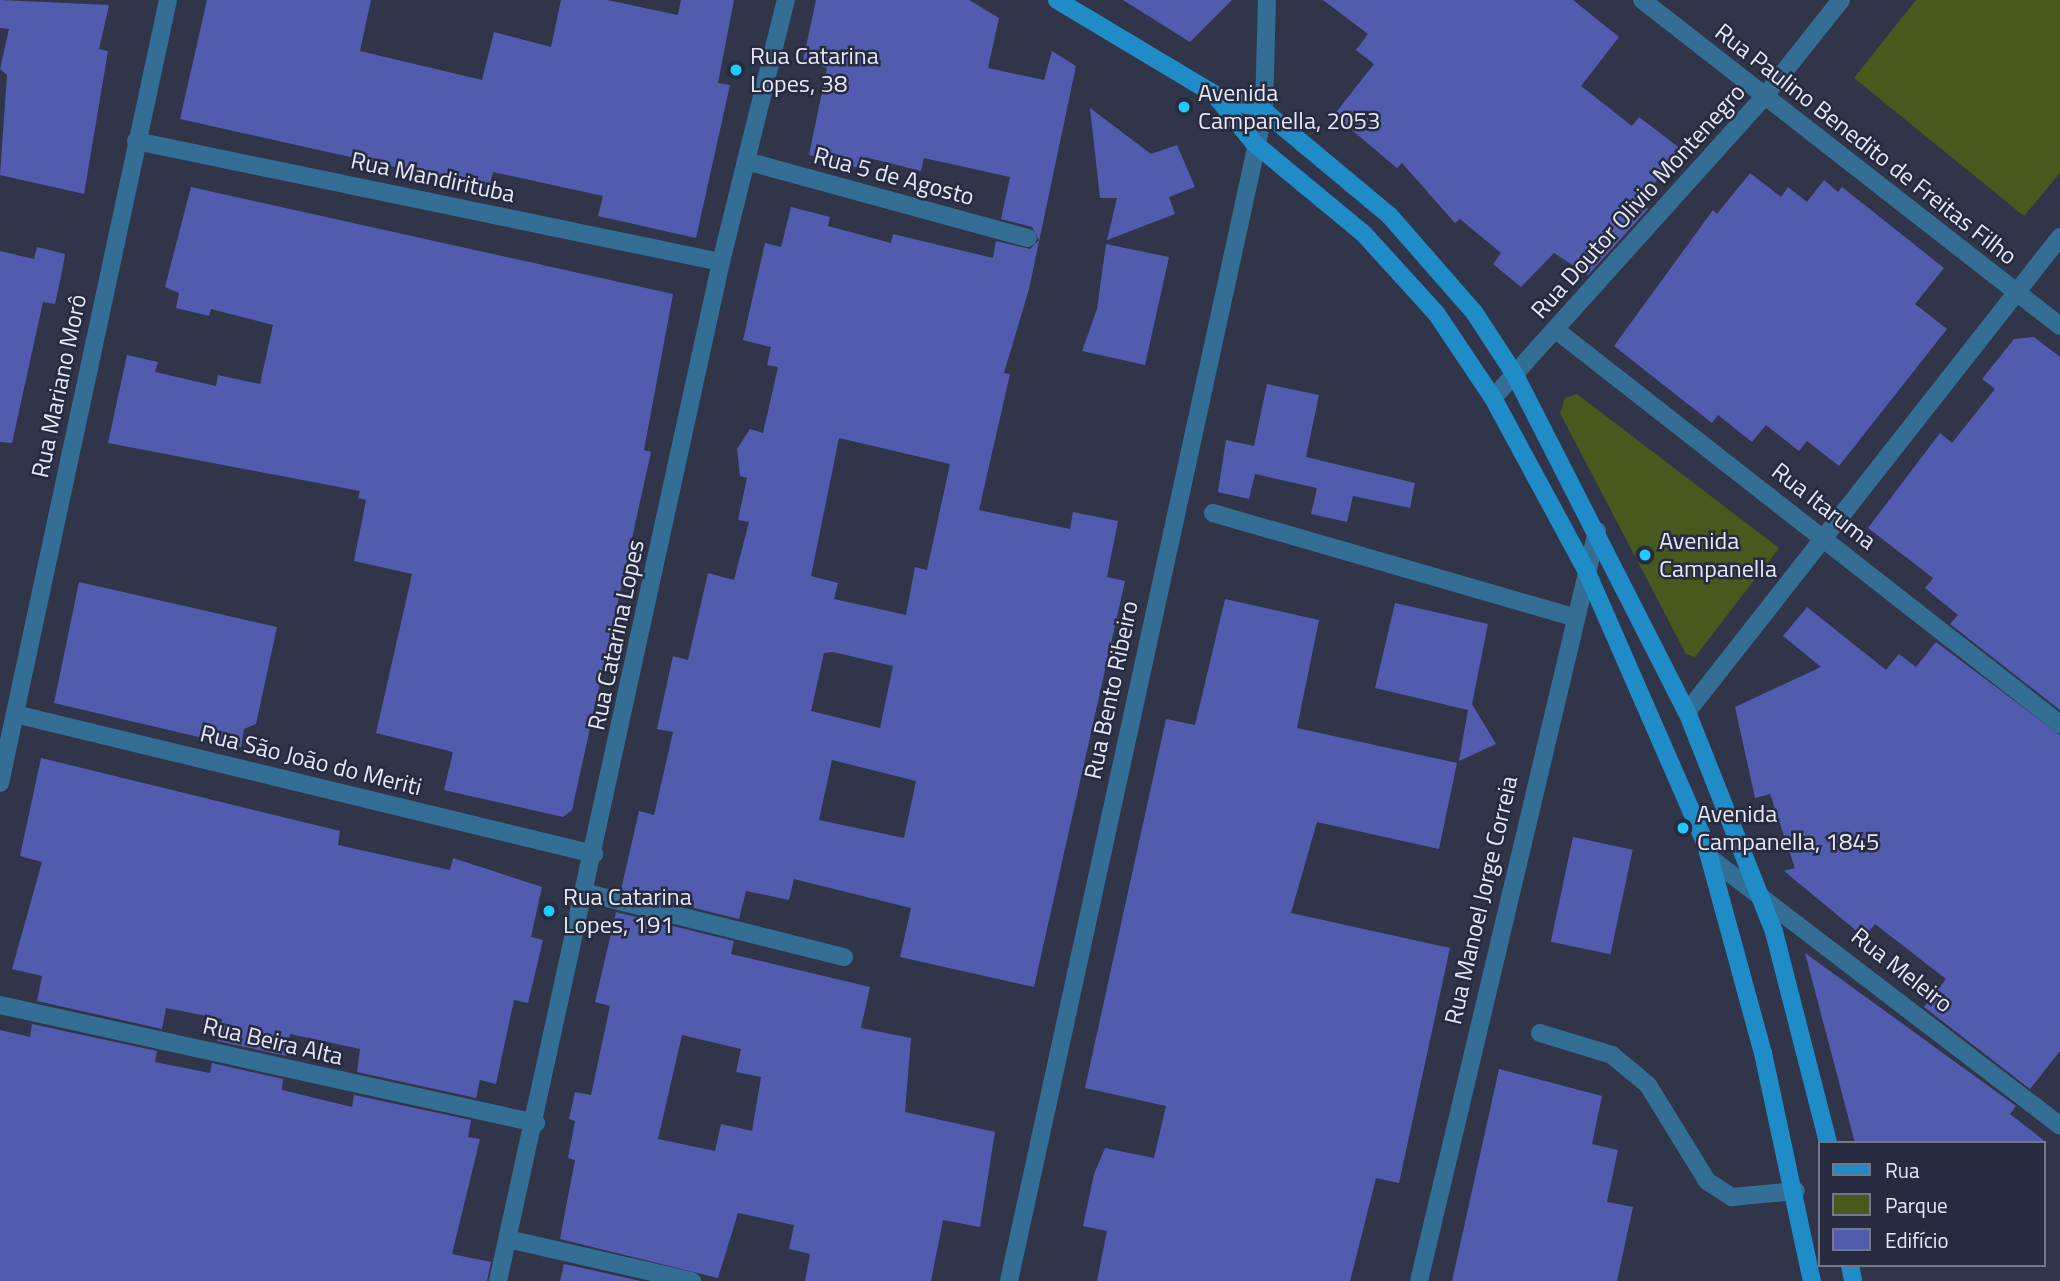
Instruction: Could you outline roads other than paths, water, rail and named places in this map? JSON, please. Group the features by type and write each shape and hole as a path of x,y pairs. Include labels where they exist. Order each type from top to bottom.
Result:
{"main road":[{"path":"1057,0 1214,94 1264,111 1426,253 1516,375 1687,712 1761,894 1827,1141"},
{"path":"1214,94 1254,143 1406,277 1493,398 1586,570 1710,858 1796,1191 1812,1281"}],"street":[{"name":"Rua Mariano Morô","path":"0,783 168,0"},
{"name":"Rua Catarina Lopes","path":"498,1281 587,893 721,262 786,0"},
{"name":"Rua Bento Ribeiro","path":"1009,1281 1254,143 1264,111 1266,0"},
{"name":"Rua Paulino Benedito de Freitas Filho","path":"1642,0 2060,326"},
{"name":"Rua Doutor Olivio Montenegro","path":"1493,398 1764,97 1841,0"},
{"name":"Rua Mandirituba","path":"136,141 721,262"},
{"name":"Rua 5 de Agosto","path":"746,161 1028,238"},
{"path":"1687,712 1828,539 2060,237"},
{"name":"Rua Itaruma","path":"1556,330 1828,539 2060,724"},
{"path":"1213,513 1574,617"},
{"name":"Rua Manoel Jorge Correia","path":"1419,1281 1574,617 1597,531"},
{"name":"Rua São João do Meriti","path":"15,715 594,854"},
{"name":"Rua Meleiro","path":"1710,858 1761,894 2060,1126"},
{"path":"587,893 844,957"},
{"name":"Rua Beira Alta","path":"0,1005 536,1123"},
{"path":"1540,1033 1612,1055 1648,1085 1707,1181 1732,1197 1796,1191"},
{"path":"508,1239 692,1281"}],"place":[{"name":"Rua Catarina Lopes, 38","path":"736,70"},
{"name":"Avenida Campanella, 2053","path":"1184,107"},
{"name":"Avenida Campanella","path":"1645,555"},
{"name":"Avenida Campanella, 1845","path":"1683,828"},
{"name":"Rua Catarina Lopes, 191","path":"549,911"}]}
